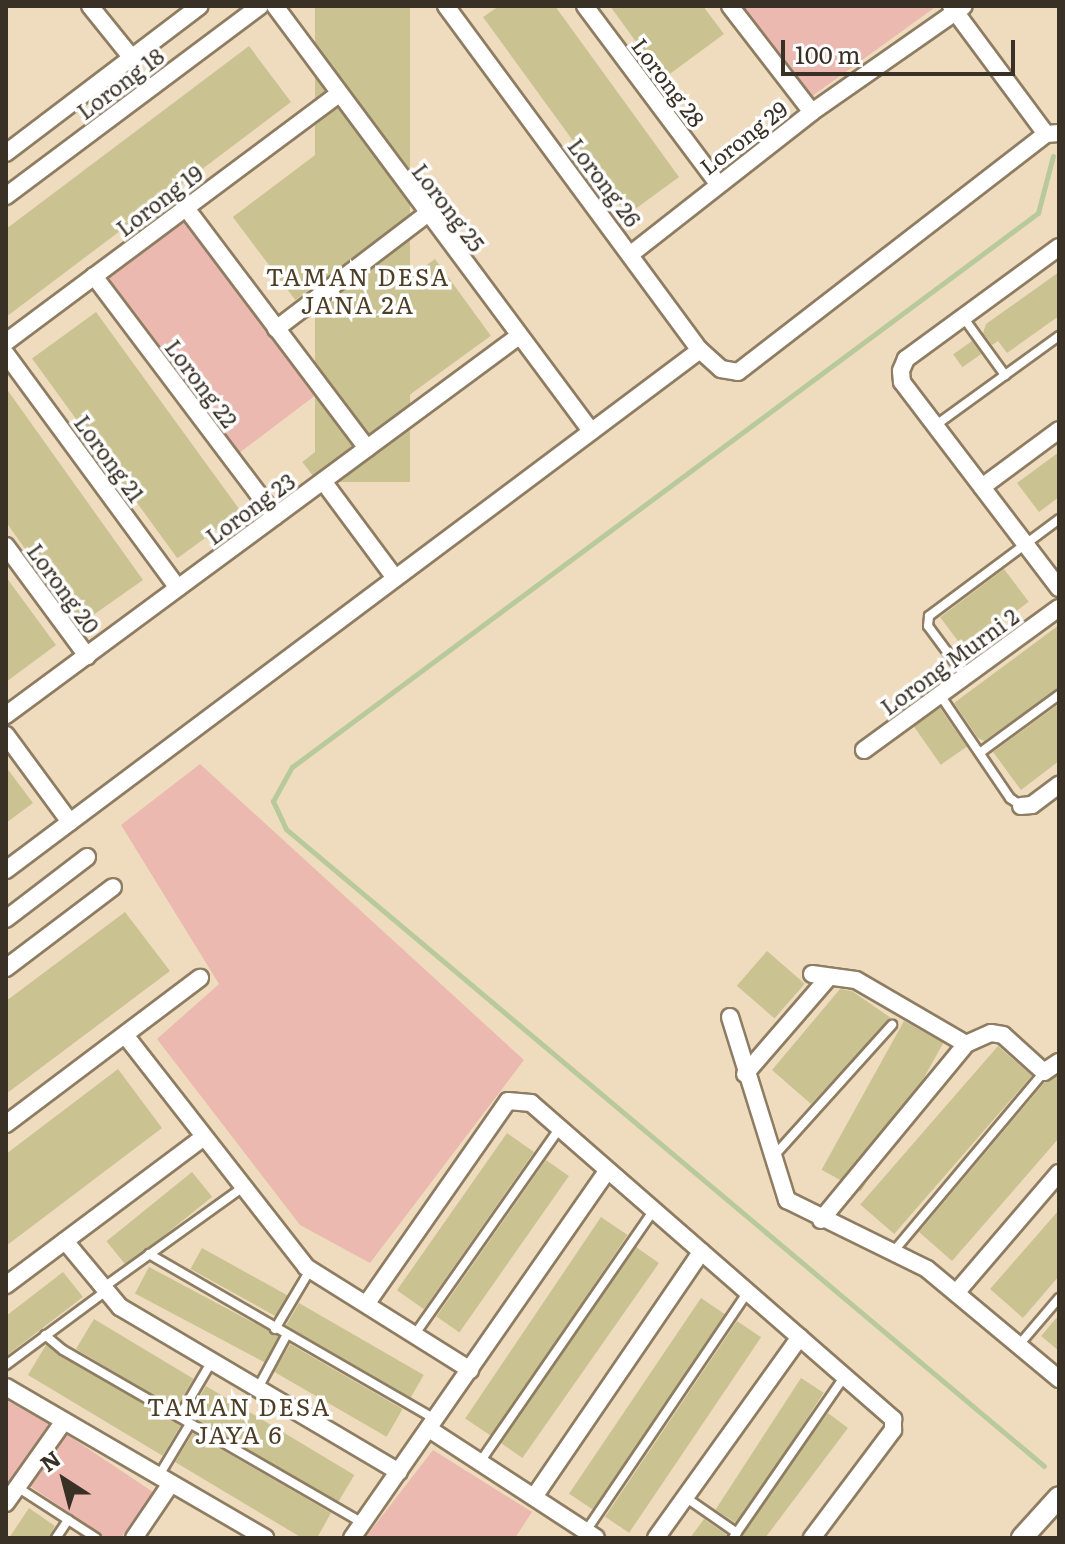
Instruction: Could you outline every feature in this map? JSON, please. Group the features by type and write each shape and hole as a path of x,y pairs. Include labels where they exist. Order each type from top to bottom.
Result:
{"street":[{"path":"90,6 132,58"},
{"path":"6,153 200,6"},
{"name":"Lorong 18","path":"6,196 260,6"},
{"name":"Lorong 25","path":"275,6 591,431"},
{"name":"Lorong 28","path":"585,6 718,184"},
{"path":"730,6 812,112"},
{"name":"Lorong 26","path":"448,7 700,350 721,369 738,372 1052,134"},
{"path":"957,8 1052,134"},
{"name":"Lorong 29","path":"631,254 812,112 957,8"},
{"name":"Lorong 19","path":"6,342 339,94"},
{"path":"186,208 367,448"},
{"path":"276,329 427,214"},
{"path":"1059,247 906,359 901,371 902,382 1059,588"},
{"name":"Lorong 22","path":"94,276 275,516"},
{"name":"Lorong 23","path":"6,715 519,336"},
{"path":"6,870 700,350"},
{"name":"Lorong 21","path":"6,354 178,588"},
{"path":"982,487 1059,430"},
{"path":"323,481 395,578"},
{"name":"Lorong 20","path":"6,546 87,656"},
{"name":"Lorong Murni 2","path":"864,750 1059,608"},
{"path":"6,735 70,822"},
{"path":"1021,806 1032,805 1059,785"},
{"path":"6,919 87,857"},
{"path":"6,968 113,887"},
{"path":"812,974 856,980 966,1044"},
{"path":"745,1074 829,977"},
{"path":"6,1124 200,978"},
{"path":"730,1017 745,1074 787,1200 821,1220 927,1269 1059,1379"},
{"path":"821,1220 966,1044 991,1033 1003,1035 1044,1072 1059,1062"},
{"path":"125,1035 310,1270 470,1370"},
{"path":"367,1303 508,1101 531,1103 844,1376 886,1409 893,1430 812,1538"},
{"path":"6,1285 204,1137"},
{"path":"352,1538 607,1171"},
{"path":"956,1293 1059,1173"},
{"path":"65,1241 120,1307 399,1472"},
{"path":"534,1497 701,1252"},
{"path":"656,1538 800,1337"},
{"path":"6,1387 265,1538"},
{"path":"6,1503 64,1421"},
{"path":"433,1424 480,1462 591,1535"},
{"path":"134,1538 164,1481"},
{"path":"1022,1538 1059,1497"}],"lane":[{"path":"963,317 1005,375"},
{"path":"935,426 1059,336"},
{"path":"966,676 928,626 929,616 937,605 1059,519"},
{"path":"940,695 1010,798 1021,806"},
{"path":"981,752 1059,695"},
{"path":"773,1157 892,1025"},
{"path":"892,1253 1044,1072"},
{"path":"415,1334 559,1129"},
{"path":"6,1365 149,1254 243,1187"},
{"path":"480,1462 653,1211"},
{"path":"149,1254 433,1424"},
{"path":"275,1329 310,1270"},
{"path":"591,1535 748,1292"},
{"path":"1017,1347 1059,1298"},
{"path":"45,1335 190,1424 363,1523"},
{"path":"258,1388 286,1336"},
{"path":"179,1417 212,1361"},
{"path":"685,1497 735,1536 844,1376"},
{"path":"164,1481 190,1424"},
{"path":"17,1487 96,1538"},
{"path":"56,1538 68,1520"}],"shaded area":[{"path":"743,6 932,6 934,8 811,97"},
{"path":"186,220 317,394 237,455 105,281"},
{"path":"200,764 524,1060 370,1263 300,1225 157,1039 219,984 121,825"},
{"path":"6,1400 49,1424 6,1489"},
{"path":"66,1434 153,1492 121,1538 106,1538 30,1486"},
{"path":"433,1450 532,1512 515,1538 365,1538"}],"building":[{"path":"315,6 410,6 410,482 315,482"},
{"path":"499,6 555,6 679,177 627,215 483,17"},
{"path":"610,6 703,6 724,34 663,79"},
{"path":"249,46 291,102 6,317 6,229"},
{"path":"343,134 406,217 295,300 233,217"},
{"path":"435,259 491,336 386,412 330,335"},
{"path":"1059,272 1059,316 1007,353 998,341 992,345 983,333 986,324"},
{"path":"96,312 241,512 177,558 32,358"},
{"path":"972,341 981,354 962,367 953,354"},
{"path":"6,388 143,580 79,625 6,522"},
{"path":"333,438 344,452 313,476 302,462"},
{"path":"1059,452 1059,497 1039,512 1017,483"},
{"path":"1004,569 1029,602 965,650 940,617"},
{"path":"6,577 56,645 6,682"},
{"path":"1059,625 1059,688 984,741 978,738 954,703"},
{"path":"1059,704 1059,761 1021,790 993,752"},
{"path":"940,708 967,747 941,765 914,726"},
{"path":"6,767 33,803 6,823"},
{"path":"125,912 170,971 6,1094 6,1001"},
{"path":"767,951 805,984 775,1019 737,986"},
{"path":"840,989 852,991 891,1018 811,1104 772,1070"},
{"path":"904,1021 943,1043 861,1192 822,1170"},
{"path":"998,1046 1032,1076 894,1234 860,1204"},
{"path":"118,1069 162,1128 6,1246 6,1154"},
{"path":"1059,1075 1059,1138 952,1261 919,1232 1044,1083"},
{"path":"507,1133 534,1152 424,1309 397,1290"},
{"path":"546,1160 569,1176 459,1333 436,1316"},
{"path":"192,1172 212,1197 127,1266 107,1241"},
{"path":"1059,1210 1059,1276 1023,1318 990,1289"},
{"path":"601,1217 628,1235 492,1436 465,1418"},
{"path":"636,1247 659,1263 522,1458 499,1442"},
{"path":"202,1248 288,1296 276,1317 190,1269"},
{"path":"149,1267 279,1336 265,1363 135,1293"},
{"path":"63,1272 83,1297 6,1356 6,1316"},
{"path":"701,1298 725,1314 593,1510 569,1494"},
{"path":"299,1303 424,1375 411,1398 286,1326"},
{"path":"1059,1315 1059,1351 1041,1336"},
{"path":"94,1319 193,1379 175,1409 76,1349"},
{"path":"737,1321 761,1337 629,1533 605,1517"},
{"path":"290,1344 403,1409 387,1437 274,1372"},
{"path":"46,1345 181,1426 163,1456 28,1375"},
{"path":"801,1378 824,1393 738,1524 715,1510"},
{"path":"206,1386 354,1475 337,1503 189,1414"},
{"path":"828,1413 848,1428 765,1538 741,1538 737,1534"},
{"path":"193,1433 331,1513 317,1538 302,1538 175,1462"},
{"path":"29,1508 55,1526 49,1538 9,1538"},
{"path":"704,1519 727,1535 726,1538 690,1538"}],"waterway":[{"path":"1044,1466 286,829 273,801 292,767 1038,213 1053,156"}],"district":[{"name":"TAMAN DESA JANA 2A","path":"358,290"},
{"name":"TAMAN DESA JAYA 6","path":"239,1420"}]}
